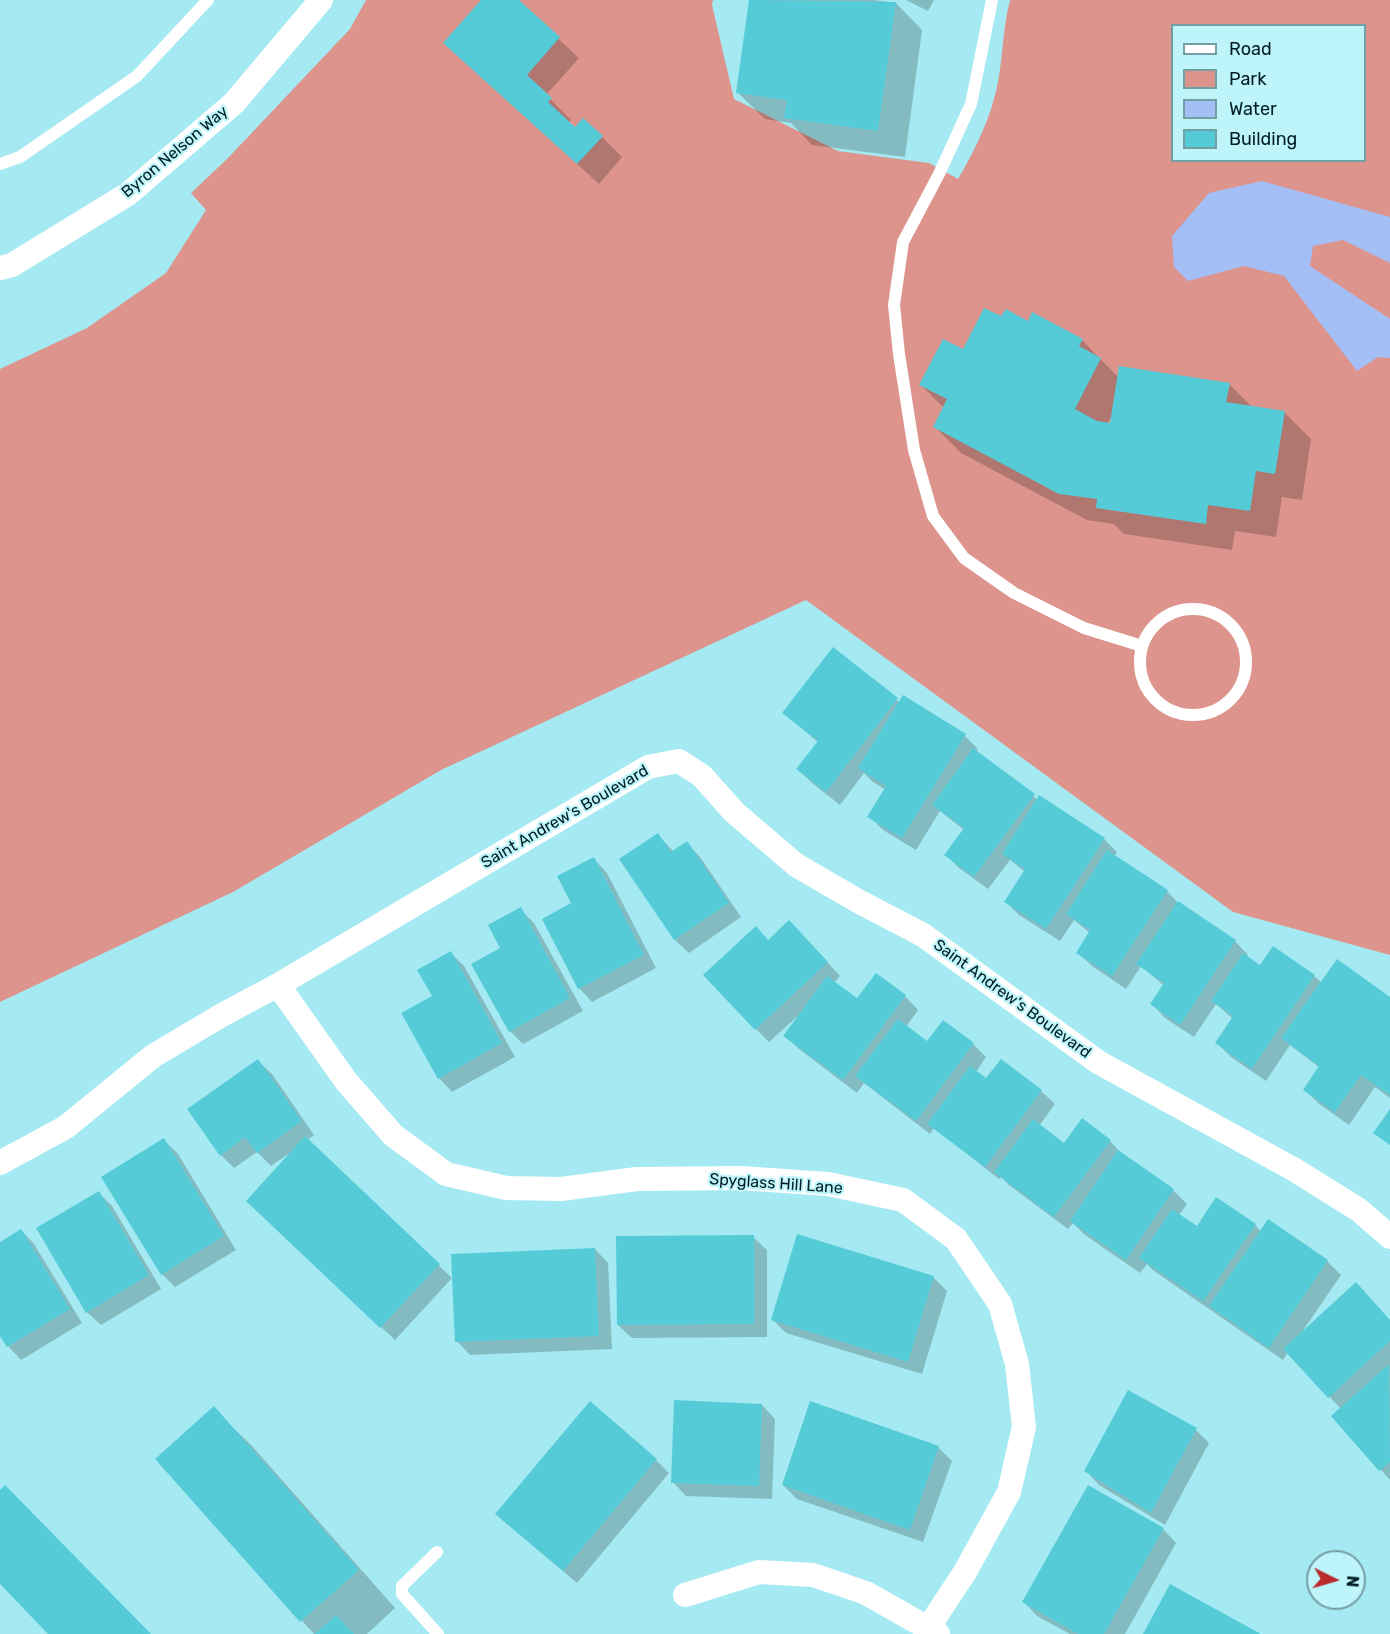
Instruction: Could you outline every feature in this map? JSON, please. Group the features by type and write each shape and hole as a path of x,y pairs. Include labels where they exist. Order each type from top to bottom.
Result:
{"street":[{"name":"Byron Nelson Way","path":"0,268 12,265 128,194 234,103 321,0"},
{"name":"Saint Andrew's Boulevard","path":"0,1163 66,1127 153,1056 222,1015 278,986 648,767 679,761 702,776 734,812 796,865 923,935 1098,1062 1295,1170 1359,1210 1390,1237"},
{"name":"Spyglass Hill Lane","path":"278,986 346,1081 393,1135 446,1174 506,1188 561,1189 637,1179 741,1178 828,1184 903,1200 956,1239 1000,1304 1017,1364 1024,1427 1009,1492 933,1631"},
{"path":"685,1595 759,1572 813,1575 866,1593 933,1631"}],"lane":[{"path":"0,164 20,156 137,76 208,0"},
{"path":"992,0 983,54 971,104 939,174 903,242 894,305 914,450 933,516 964,558 1014,593 1084,628 1142,646"},
{"path":"1190,609 1212,612 1229,622 1245,649 1244,674 1238,691 1229,701 1213,711 1196,715 1171,711 1159,704 1148,691 1140,673 1142,646 1150,630 1172,612 1190,609"},
{"path":"437,1552 402,1586 402,1594 438,1634"}],"green space":[{"path":"366,0 713,0 712,5 734,99 838,151 929,163 958,179 977,144 991,108 998,82 1010,0 1390,0 1390,955 1233,912 806,600 441,770 233,892 0,1002 0,369 87,328 166,273 206,210 191,193 228,158 350,29"}],"water":[{"path":"1262,181 1390,217 1390,263 1343,240 1313,246 1310,266 1390,319 1390,358 1378,357 1357,371 1284,276 1244,266 1188,281 1174,267 1172,236 1209,193"}],"building":[{"path":"481,0 519,0 560,37 527,75 552,98 548,102 575,127 583,118 603,136 577,164 443,43"},
{"path":"749,0 896,2 878,131 784,118 787,100 736,93"},
{"path":"984,308 1001,316 1006,309 1028,321 1032,312 1083,339 1079,346 1101,358 1075,409 1097,421 1110,423 1119,366 1230,383 1226,402 1285,411 1275,474 1256,471 1250,511 1208,505 1206,524 1096,508 1097,499 1059,494 933,427 947,399 919,385 943,339 963,349"},
{"path":"833,647 898,698 826,792 796,769 818,741 782,713"},
{"path":"903,695 966,734 902,838 867,817 886,786 858,768"},
{"path":"973,748 1035,794 974,877 944,855 964,828 932,805"},
{"path":"1039,795 1105,838 1046,929 1004,902 1025,869 1002,854"},
{"path":"658,833 671,852 687,841 729,903 674,940 619,859"},
{"path":"1107,850 1168,890 1112,976 1076,953 1090,930 1066,914"},
{"path":"594,857 644,955 578,989 542,919 571,903 557,876"},
{"path":"1178,901 1236,940 1180,1025 1150,1004 1164,983 1136,964"},
{"path":"521,907 570,998 509,1032 471,964 500,948 488,925"},
{"path":"789,920 828,962 755,1030 703,975 756,926 768,940"},
{"path":"1273,946 1315,975 1252,1069 1215,1043 1233,1016 1211,1001 1243,953 1260,965"},
{"path":"451,951 502,1043 438,1079 401,1013 432,996 417,970"},
{"path":"1337,959 1390,997 1390,1095 1361,1075 1335,1112 1303,1090 1319,1066 1281,1038"},
{"path":"876,973 906,995 843,1080 783,1036 827,976 857,998"},
{"path":"898,1019 927,1041 943,1020 974,1043 916,1121 855,1076"},
{"path":"258,1059 302,1121 257,1153 245,1137 220,1156 187,1109"},
{"path":"1001,1059 1042,1090 985,1167 927,1124 970,1066 986,1078"},
{"path":"1390,1109 1390,1145 1373,1133"},
{"path":"1082,1118 1111,1140 1054,1217 994,1172 1033,1119 1064,1143"},
{"path":"305,1136 440,1264 380,1328 246,1201"},
{"path":"164,1138 224,1236 161,1275 101,1177"},
{"path":"1118,1150 1174,1189 1126,1260 1070,1221"},
{"path":"99,1191 149,1275 86,1313 36,1228"},
{"path":"1216,1197 1256,1224 1203,1301 1139,1258 1172,1209 1197,1226"},
{"path":"1268,1219 1328,1260 1269,1348 1209,1306"},
{"path":"21,1229 70,1309 7,1347 0,1336 0,1242"},
{"path":"797,1234 934,1276 908,1362 771,1320"},
{"path":"754,1235 754,1324 617,1325 616,1236"},
{"path":"595,1248 599,1336 455,1342 451,1254"},
{"path":"1356,1282 1390,1320 1390,1341 1328,1398 1283,1349"},
{"path":"1389,1364 1390,1462 1379,1471 1331,1416"},
{"path":"1128,1390 1197,1428 1151,1513 1084,1471"},
{"path":"674,1400 762,1404 759,1486 671,1483"},
{"path":"590,1401 657,1459 563,1571 495,1514"},
{"path":"810,1401 939,1446 910,1530 782,1485"},
{"path":"214,1406 359,1570 300,1622 155,1459"},
{"path":"5,1485 151,1634 48,1634 0,1584 0,1490"},
{"path":"1088,1485 1164,1528 1104,1634 1078,1634 1022,1602"},
{"path":"1170,1584 1210,1606 1261,1634 1143,1634"},
{"path":"336,1615 354,1634 315,1634"}]}
